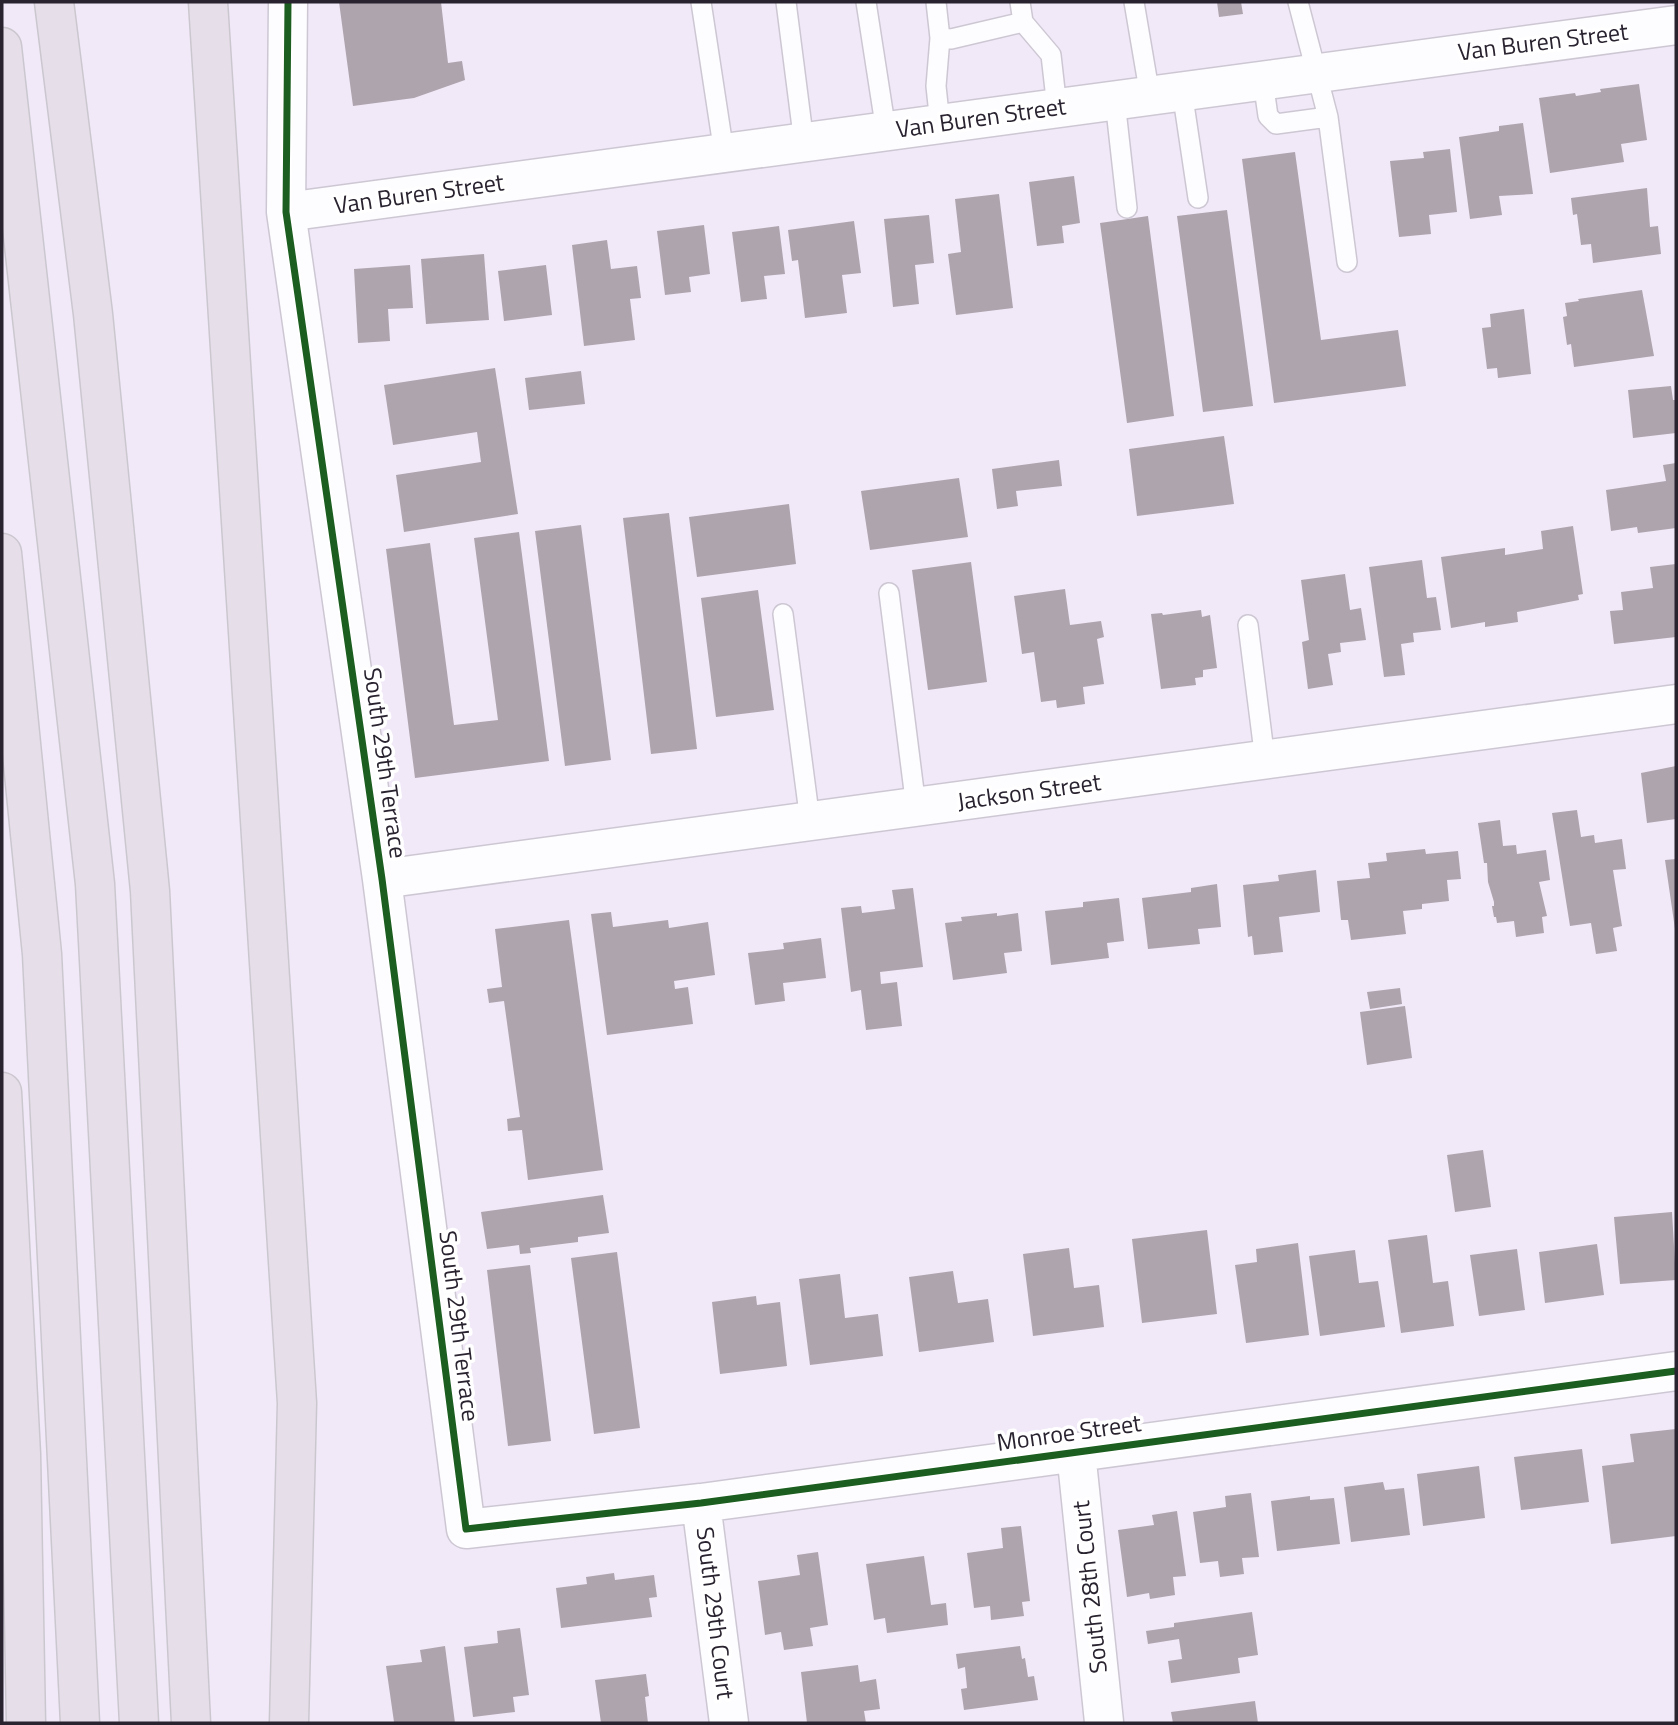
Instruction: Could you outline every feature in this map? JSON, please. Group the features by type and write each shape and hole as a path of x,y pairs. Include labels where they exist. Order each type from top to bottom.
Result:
{"highway":[{"path":"54,2 93,314 150,891 191,1723"},
{"path":"208,2 297,1403 289,1723"},
{"path":"2,47 95,884 139,1723"},
{"path":"2,553 42,954 80,1723"},
{"path":"2,1093 21,1454 25,1723"},
{"path":"2,1593 25,1723"}],"street":[{"name":"South 29th Terrace","path":"288,2 286,212 382,880 466,1530"},
{"name":"Van Buren Street","path":"286,212 1676,25"},
{"name":"Jackson Street","path":"382,880 1676,704"},
{"name":"Monroe Street","path":"466,1530 701,1503 1676,1371"},
{"name":"South 28th Court","path":"1076,1452 1104,1722"},
{"name":"South 29th Court","path":"701,1503 729,1723"}],"lane":[{"path":"701,2 724,153"},
{"path":"786,2 804,143"},
{"path":"866,2 886,131"},
{"path":"936,2 940,38 936,86 940,124"},
{"path":"1020,2 1023,22 1051,55 1058,108"},
{"path":"1135,2 1149,96 1198,198"},
{"path":"1298,2 1328,117 1347,262"},
{"path":"940,38 951,39 1023,22"},
{"path":"1263,80 1268,116 1276,124 1328,117"},
{"path":"1127,208 1149,96"},
{"path":"889,593 916,807"},
{"path":"783,614 810,821"},
{"path":"1248,625 1265,760"}],"building":[{"path":"339,2 441,2 448,63 462,61 465,80 414,98 353,106"},
{"path":"1217,2 1241,2 1243,14 1219,17"},
{"path":"1639,84 1647,140 1621,144 1624,162 1550,173 1539,98 1575,93 1576,96 1601,92 1600,89"},
{"path":"1523,123 1533,194 1499,196 1502,215 1470,219 1459,137 1499,131 1499,126"},
{"path":"1450,149 1457,212 1429,215 1431,234 1399,237 1390,161 1424,158 1423,152"},
{"path":"1295,152 1321,340 1398,330 1406,386 1274,403 1242,159"},
{"path":"1074,176 1080,223 1062,226 1064,243 1037,246 1029,182"},
{"path":"1647,188 1650,227 1658,226 1661,254 1593,263 1591,244 1581,245 1577,214 1573,215 1571,198"},
{"path":"999,194 1013,308 956,315 948,254 961,252 955,199"},
{"path":"1227,210 1253,406 1203,412 1177,216"},
{"path":"929,215 934,263 915,265 919,304 893,307 884,219"},
{"path":"1148,216 1174,416 1127,423 1100,223"},
{"path":"854,221 861,273 842,275 847,313 805,318 798,260 792,261 788,230"},
{"path":"704,225 710,274 689,277 691,292 665,295 657,231"},
{"path":"779,226 785,274 764,276 767,299 741,302 732,232"},
{"path":"607,240 611,269 637,266 641,298 630,299 635,340 584,346 572,245"},
{"path":"484,254 489,320 426,324 421,259"},
{"path":"410,265 413,308 388,309 390,341 358,343 354,269"},
{"path":"546,265 552,315 504,321 498,271"},
{"path":"1642,290 1654,356 1574,367 1571,344 1567,345 1563,317 1567,316 1565,303"},
{"path":"1524,309 1531,374 1498,378 1497,368 1487,369 1482,328 1491,327 1490,314"},
{"path":"495,368 518,514 404,532 396,475 481,462 477,432 393,445 384,385"},
{"path":"581,371 585,404 529,410 525,378"},
{"path":"1671,386 1673,400 1676,400 1676,433 1633,438 1628,390"},
{"path":"1224,436 1234,504 1137,516 1129,449"},
{"path":"1059,460 1062,486 1016,491 1018,506 997,509 992,469"},
{"path":"1676,463 1676,528 1638,533 1637,527 1611,531 1606,490 1666,481 1663,465"},
{"path":"959,478 968,537 870,550 861,491"},
{"path":"789,504 796,564 697,577 689,517"},
{"path":"669,513 697,749 651,754 623,518"},
{"path":"581,525 611,760 565,766 535,531"},
{"path":"1573,526 1583,594 1578,595 1579,600 1517,612 1518,622 1485,627 1485,622 1451,628 1441,557 1505,548 1505,555 1543,549 1541,531"},
{"path":"519,532 549,761 415,778 386,549 430,543 454,725 498,720 474,538"},
{"path":"1422,560 1427,598 1436,597 1441,630 1413,633 1414,642 1401,644 1405,675 1384,677 1369,567"},
{"path":"971,562 987,682 928,690 912,570"},
{"path":"1676,564 1676,637 1614,644 1610,611 1623,610 1621,592 1653,588 1650,567"},
{"path":"1345,574 1350,610 1361,608 1366,640 1340,643 1341,652 1328,654 1333,685 1308,689 1302,642 1309,640 1301,580"},
{"path":"1065,589 1070,625 1101,621 1104,637 1097,639 1104,684 1083,687 1085,704 1057,708 1056,700 1041,702 1034,652 1022,654 1014,596"},
{"path":"758,590 774,710 716,717 701,598"},
{"path":"1201,610 1202,617 1210,615 1217,668 1203,670 1203,677 1195,678 1196,685 1161,689 1151,614"},
{"path":"1676,766 1676,819 1647,823 1641,773"},
{"path":"1577,810 1581,837 1594,835 1595,843 1622,839 1626,869 1613,870 1622,926 1613,928 1617,951 1596,954 1591,923 1570,926 1552,813"},
{"path":"1500,820 1503,846 1516,845 1517,854 1546,850 1550,880 1539,882 1547,916 1542,917 1544,933 1516,937 1514,921 1497,923 1494,917 1494,902 1478,823"},
{"path":"1425,849 1426,854 1458,851 1461,879 1447,880 1449,901 1422,904 1422,909 1403,911 1406,934 1351,940 1348,920 1341,920 1337,881 1370,878 1368,863 1387,861 1386,853"},
{"path":"1676,859 1676,929 1675,929 1665,860"},
{"path":"1316,870 1320,912 1279,917 1283,952 1254,955 1252,936 1248,937 1243,885 1279,881 1278,875"},
{"path":"1217,884 1221,927 1198,929 1200,944 1148,949 1142,898 1191,892 1191,888"},
{"path":"913,888 923,967 880,972 881,984 897,982 902,1026 866,1030 861,990 851,992 841,908 861,906 862,913 895,909 892,890"},
{"path":"1119,898 1124,941 1107,943 1109,958 1051,965 1045,911 1083,907 1083,902"},
{"path":"611,912 613,927 668,920 669,928 708,922 715,975 674,981 675,989 688,987 693,1024 607,1035 591,914"},
{"path":"997,913 997,916 1018,913 1022,951 1004,953 1007,973 953,980 945,923 962,921 961,917"},
{"path":"569,920 603,1170 528,1180 522,1130 508,1131 507,1119 520,1117 504,1001 489,1003 487,989 502,987 495,929"},
{"path":"821,938 826,978 783,983 785,1001 755,1005 748,953 784,949 783,943"},
{"path":"1400,988 1402,1004 1370,1009 1367,992"},
{"path":"1405,1006 1412,1058 1367,1065 1360,1012"},
{"path":"1483,1150 1491,1207 1455,1212 1447,1155"},
{"path":"603,1195 609,1233 578,1237 578,1242 530,1248 531,1253 520,1254 519,1245 487,1249 481,1212"},
{"path":"1672,1212 1676,1280 1620,1284 1614,1217"},
{"path":"1207,1230 1217,1314 1142,1323 1132,1239"},
{"path":"1427,1235 1433,1283 1448,1281 1454,1326 1401,1333 1388,1240"},
{"path":"1298,1243 1309,1335 1246,1343 1235,1265 1257,1262 1256,1249"},
{"path":"1597,1244 1604,1295 1545,1303 1539,1252"},
{"path":"1069,1248 1074,1288 1099,1285 1104,1327 1033,1336 1023,1254"},
{"path":"1517,1249 1525,1310 1479,1316 1470,1255"},
{"path":"1355,1250 1359,1283 1378,1281 1385,1327 1320,1336 1309,1256"},
{"path":"617,1252 640,1428 594,1434 571,1258"},
{"path":"530,1265 551,1441 508,1446 487,1270"},
{"path":"953,1271 958,1303 988,1299 994,1342 919,1352 909,1277"},
{"path":"840,1274 845,1318 878,1314 883,1356 810,1365 799,1279"},
{"path":"756,1296 757,1305 780,1302 787,1366 720,1374 712,1302"},
{"path":"1676,1429 1676,1536 1611,1544 1602,1466 1634,1462 1630,1434"},
{"path":"1582,1449 1589,1502 1521,1510 1514,1457"},
{"path":"1479,1466 1485,1518 1423,1526 1417,1474"},
{"path":"1383,1482 1385,1490 1404,1488 1410,1535 1351,1542 1344,1487"},
{"path":"1251,1493 1259,1557 1242,1558 1244,1574 1220,1577 1218,1561 1200,1563 1193,1512 1226,1507 1225,1496"},
{"path":"1310,1496 1310,1500 1334,1498 1340,1544 1277,1551 1271,1501"},
{"path":"1177,1511 1186,1576 1173,1577 1175,1595 1150,1599 1149,1593 1127,1597 1118,1530 1154,1525 1152,1515"},
{"path":"1021,1526 1030,1601 1022,1602 1024,1616 991,1620 990,1606 974,1608 967,1553 1003,1548 1001,1528"},
{"path":"818,1552 828,1625 810,1628 813,1646 784,1650 781,1632 765,1635 758,1581 800,1575 797,1555"},
{"path":"924,1556 931,1605 946,1603 948,1625 887,1633 885,1618 874,1620 866,1564"},
{"path":"614,1573 615,1580 654,1575 657,1597 649,1598 652,1617 561,1628 556,1588 587,1584 586,1577"},
{"path":"1252,1612 1258,1655 1238,1658 1240,1673 1171,1683 1168,1661 1182,1659 1179,1639 1148,1644 1146,1631 1174,1627 1174,1623"},
{"path":"520,1628 529,1695 513,1697 515,1712 473,1717 464,1647 498,1643 497,1631"},
{"path":"445,1646 455,1723 394,1722 386,1666 422,1662 420,1650"},
{"path":"1020,1646 1028,1677 1034,1676 1038,1700 964,1710 961,1689 967,1688 965,1667 958,1669 956,1654"},
{"path":"858,1665 860,1682 876,1679 880,1709 864,1711 866,1723 807,1723 801,1672"},
{"path":"646,1674 649,1696 645,1697 648,1723 601,1723 595,1680"},
{"path":"1255,1701 1258,1723 1173,1723 1171,1712"}],"cycle path":[{"path":"288,2 286,212 382,879 466,1529 701,1503 1676,1371"}]}
